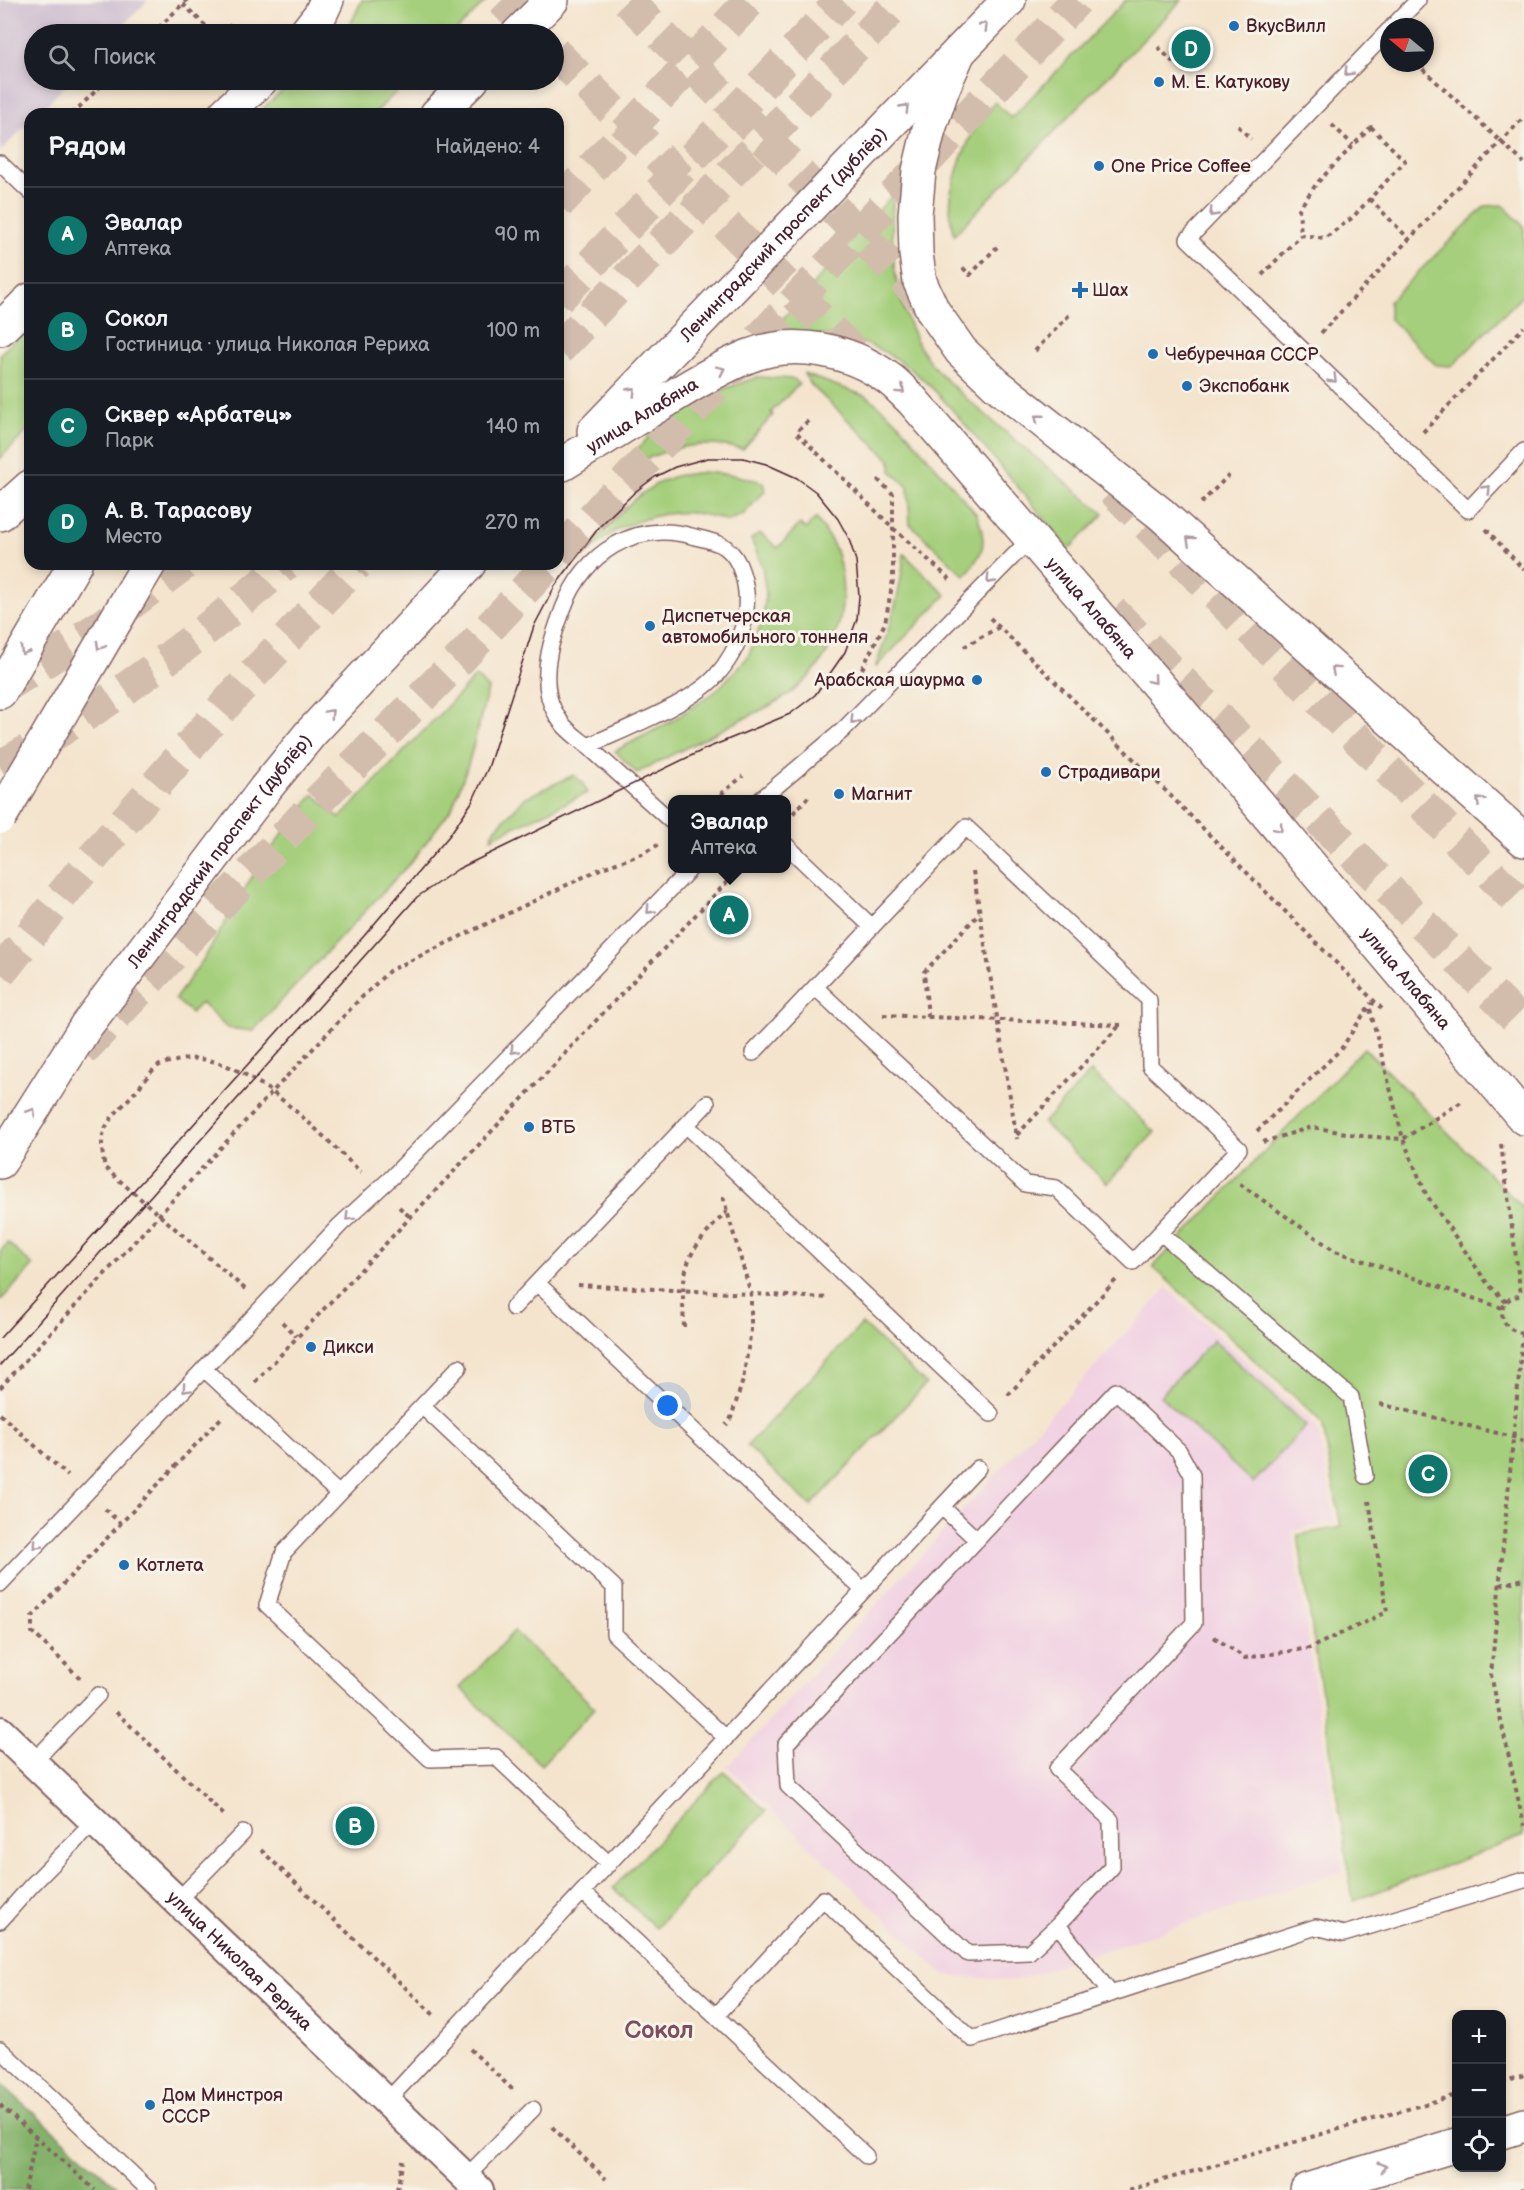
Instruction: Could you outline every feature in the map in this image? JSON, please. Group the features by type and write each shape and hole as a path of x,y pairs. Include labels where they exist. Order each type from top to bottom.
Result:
{"main road":[{"path":"313,24 327,0"},
{"name":"Ленинградский проспект (дублёр)","path":"564,462 1009,0"},
{"path":"959,52 943,88 929,129 919,171 915,215 916,254 920,282 933,311 961,351 997,385 1161,514 1524,840"},
{"path":"231,108 250,90"},
{"path":"443,108 462,90"},
{"path":"472,108 485,90"},
{"path":"0,329 24,306"},
{"name":"улица Алабяна","path":"564,464 696,382 750,356 779,349 803,348 834,352 868,365 889,379 912,400 1170,699 1524,1118"},
{"path":"0,514 24,492"},
{"path":"0,692 71,570"},
{"path":"0,817 145,570"},
{"name":"Ленинградский проспект (дублёр)","path":"0,1162 86,1026 265,789 310,734 463,570"},
{"path":"1506,2131 1524,2125"},
{"path":"1307,2190 1452,2146"}],"street":[{"name":"улица Николая Рериха","path":"0,1731 473,2184"}],"lane":[{"path":"1401,18 1418,0"},
{"path":"1380,39 1188,239 1468,510 1524,451"},
{"path":"0,164 24,186"},
{"path":"588,746 684,700 714,678 730,657 740,636 747,609 746,584 738,562 725,547 677,531 652,531 625,539 601,554 582,574 566,602 552,640 546,672 549,699 562,723 668,818"},
{"path":"766,795 843,730 1031,538"},
{"path":"753,1053 815,987 872,927 966,827 1149,1000 1150,1066 1239,1149 1133,1262 1056,1188 1025,1184 815,987"},
{"path":"791,850 872,927"},
{"path":"0,1584 264,1306 686,873"},
{"path":"513,1308 707,1103"},
{"path":"686,1125 991,1414"},
{"path":"1161,1233 1351,1397 1365,1476"},
{"path":"537,1282 863,1590"},
{"path":"459,1366 284,1552 267,1605 430,1759 496,1756 609,1864"},
{"path":"204,1369 339,1494"},
{"path":"1116,1391 1179,1451 1192,1476 1194,1623 1057,1769 1111,1820 1112,1867 1058,1925 1029,1952 968,1954 788,1786 786,1744 1116,1391"},
{"path":"422,1406 614,1587 614,1634 726,1738"},
{"path":"387,2101 978,1468"},
{"path":"942,1508 977,1540"},
{"path":"33,1762 98,1695"},
{"path":"0,1921 94,1822"},
{"path":"177,1901 243,1833"},
{"path":"716,2016 823,1899 972,2039 1316,1927 1344,1934 1524,1880"},
{"path":"583,1892 866,2157"},
{"path":"1058,1925 1111,1994"},
{"path":"0,2049 149,2190"},
{"path":"473,2184 533,2109"}],"path":[{"path":"162,24 185,2 205,24"},
{"path":"1158,48 1176,65"},
{"path":"1426,72 1524,164"},
{"path":"78,108 97,90"},
{"path":"1304,351 1524,117"},
{"path":"1244,293 1301,235 1299,208 1317,183 1371,127 1405,161 1352,218 1325,238 1301,235"},
{"path":"1370,199 1409,239"},
{"path":"963,268 970,275 997,247"},
{"path":"1035,351 1069,315"},
{"path":"1406,450 1524,327"},
{"path":"807,421 796,432 893,528 960,589"},
{"path":"1194,510 1229,476"},
{"path":"855,678 862,670 885,623 893,580 893,494 875,477"},
{"path":"1468,510 1524,570"},
{"path":"984,611 1389,1017"},
{"path":"720,795 751,770"},
{"path":"966,827 1025,1184"},
{"path":"0,1388 273,1091 389,971 602,868 642,854 662,842"},
{"path":"606,2179 32,1632 32,1617 735,873"},
{"path":"928,1017 924,972 980,913"},
{"path":"1017,1135 1146,998"},
{"path":"1374,1001 1370,1009 1403,1139 1426,1194 1487,1283 1506,1302"},
{"path":"1239,1149 1341,1048 1368,1006 1374,1001"},
{"path":"843,1013 1121,1024"},
{"path":"296,1336 105,1168 101,1149 104,1127 159,1066 181,1059 210,1059 273,1091 410,1217"},
{"path":"1239,1149 1312,1127 1362,1136 1403,1139 1468,1098"},
{"path":"1501,1143 1522,1295 1506,1302 1502,1308 1504,1323 1515,1332 1523,1333 1491,1674 1524,1826"},
{"path":"708,1145 751,1294 751,1330 743,1380 731,1418 712,1447"},
{"path":"1220,1170 1335,1251 1502,1308"},
{"path":"684,1327 682,1290 689,1258 710,1229 727,1211"},
{"path":"991,1414 1133,1262"},
{"path":"537,1282 871,1300"},
{"path":"1351,1397 1514,1437 1524,1442"},
{"path":"0,1414 120,1522"},
{"path":"1194,1623 1245,1658 1310,1648 1387,1612 1365,1476"},
{"path":"1500,1585 1524,1579"},
{"path":"1506,2081 1524,2075"},
{"path":"1129,2190 1452,2096"},
{"path":"0,2105 95,2190"},
{"path":"25,2190 36,2137"},
{"path":"398,2190 404,2154"}],"shaded area":[{"path":"0,0 148,0 125,24 24,24 24,90 61,90 43,108 24,108 24,127 0,152"},
{"path":"1167,1288 1318,1428 1335,1522 1292,1531 1343,1871 1014,1981 944,1975 727,1767"}],"green space":[{"path":"362,0 487,0 463,24 350,24"},
{"path":"1126,0 1182,0 954,235 950,215 951,192 960,161 976,124 995,102 1011,118"},
{"path":"283,90 398,90 380,108 264,108"},
{"path":"893,194 894,267 907,318 922,350 930,362 961,394 1104,514 1069,549 948,405 903,363 876,348 847,339 816,334 770,333"},
{"path":"1503,205 1524,227 1524,294 1452,366 1436,365 1389,318 1389,301 1485,206"},
{"path":"24,331 24,434 0,459 0,354"},
{"path":"804,374 868,397 896,420 977,515 982,534 982,547 980,554 965,576 910,524 908,487 891,471 891,461 812,386"},
{"path":"757,377 794,379 799,384 771,412 773,415 743,449 707,445 677,448 617,473 666,417 713,393"},
{"path":"703,472 734,475 763,482 765,491 744,514 728,521 694,513 675,513 664,514 625,526 598,544 579,562 598,537 634,500 676,476"},
{"path":"816,518 836,549 842,576 843,597 840,618 825,655 798,687 780,700 637,773 615,751 670,722 716,691 748,657 762,622 766,593 762,566 751,539 760,533 778,548 800,524 806,529"},
{"path":"904,554 946,595 875,668 894,612"},
{"path":"476,676 488,689 469,762 452,808 412,861 253,1031 227,1028 201,1003 191,1013 175,999 205,957 250,880 289,824 314,794 340,818"},
{"path":"574,775 583,783 587,793 491,838 496,828 526,797"},
{"path":"1364,1048 1524,1209 1524,1836 1353,1901 1298,1535 1341,1527 1322,1422 1153,1267"},
{"path":"1091,1072 1155,1132 1107,1183 1043,1123"},
{"path":"8,1243 33,1266 0,1301 0,1251"},
{"path":"862,1324 926,1384 811,1506 747,1446"},
{"path":"1213,1340 1306,1426 1253,1483 1160,1396"},
{"path":"514,1631 595,1708 541,1765 460,1688"},
{"path":"724,1771 766,1811 656,1928 613,1888"},
{"path":"0,2083 121,2190 0,2190"}],"tunnel":[{"path":"502,0 526,24"},
{"path":"627,0 935,311"},
{"path":"564,198 751,0"},
{"path":"564,293 842,0"},
{"path":"564,344 900,0"},
{"path":"564,548 1077,0"},
{"path":"564,62 870,369"},
{"path":"1113,490 1524,908"},
{"path":"0,690 101,626 176,570"},
{"path":"0,767 88,714 139,679 214,623 279,570"},
{"path":"0,973 83,869 233,696 351,570"},
{"path":"82,1051 318,801 462,657 543,570"},
{"path":"1112,611 1524,1026"}],"tram line":[{"path":"0,1338 364,936 449,836 472,802 488,768 534,626 555,586 600,526 636,491 655,477 675,467 708,458 743,458 766,464 797,478 816,492 838,519 849,539 856,561 859,596 857,619 845,652 815,695 790,714 705,749 458,869 417,897 0,1365"}],"place":[{"name":"ВкусВилл","path":"1234,26"},
{"name":"А. В. Тарасову","path":"1191,49"},
{"name":"М. Е. Катукову","path":"1159,82"},
{"name":"One Price Coffee","path":"1099,166"},
{"name":"Шах","path":"1080,290"},
{"name":"Чебуречная СССР","path":"1153,354"},
{"name":"Экспобанк","path":"1187,386"},
{"name":"Диспетчерская автомобильного тоннеля","path":"650,626"},
{"name":"Арабская шаурма","path":"977,680"},
{"name":"Страдивари","path":"1046,772"},
{"name":"Магнит","path":"839,794"},
{"name":"Эвалар","path":"729,915"},
{"name":"ВТБ","path":"529,1127"},
{"name":"Дикси","path":"311,1347"},
{"name":"Сквер «Арбатец»","path":"1428,1474"},
{"name":"Котлета","path":"124,1565"},
{"name":"Сокол","path":"355,1826"},
{"name":"Дом Минстроя СССР","path":"150,2105"}],"district":[{"name":"Сокол","path":"659,2030"}]}
